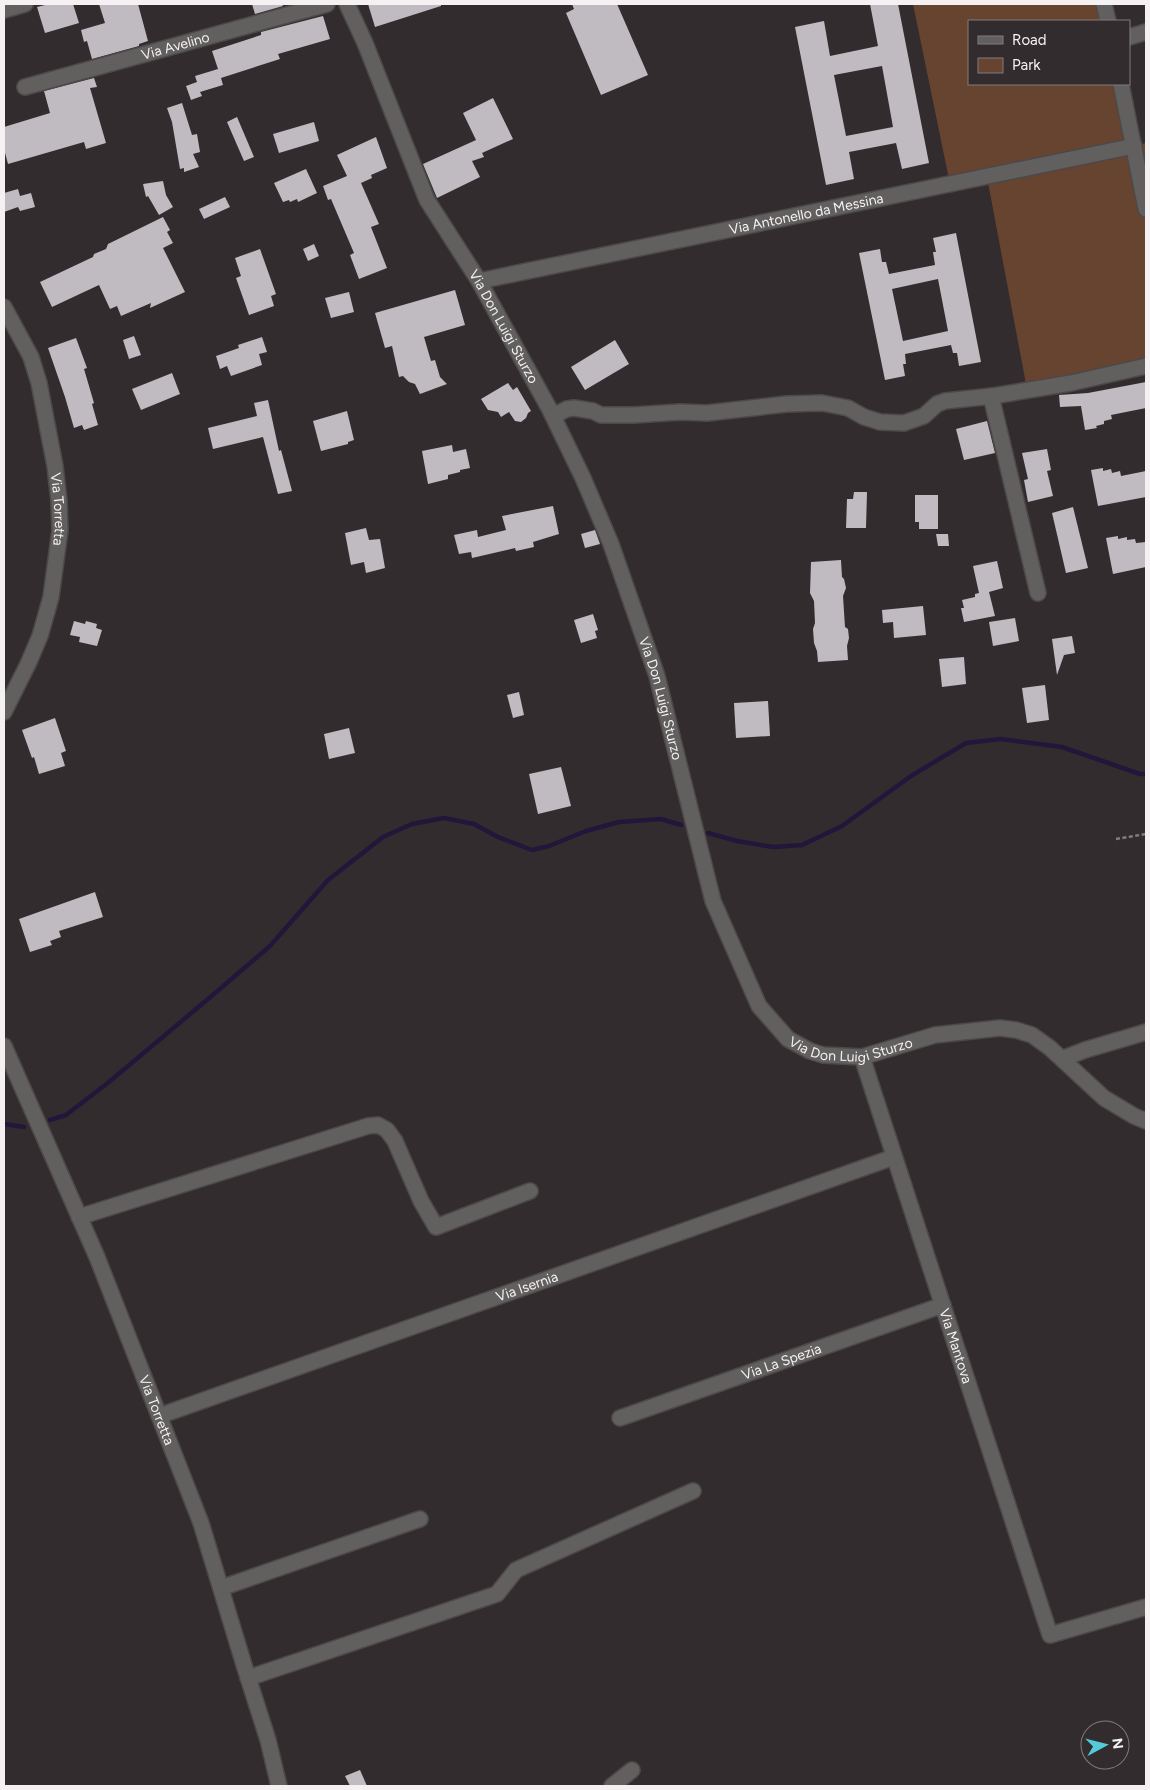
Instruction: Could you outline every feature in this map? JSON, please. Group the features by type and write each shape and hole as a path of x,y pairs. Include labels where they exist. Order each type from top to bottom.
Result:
{"street":[{"path":"4,10 25,4"},
{"name":"Via Avelino","path":"25,87 327,4"},
{"name":"Via Don Luigi Sturzo","path":"347,4 365,43 427,200 479,282 553,416 583,478 611,544 657,676 712,902 759,1006 788,1039 810,1051 823,1055 862,1056 935,1035 1000,1028 1016,1030 1032,1035 1050,1048 1104,1098 1146,1121"},
{"path":"1104,4 1108,20"},
{"path":"1130,37 1146,32"},
{"path":"1121,85 1146,209"},
{"name":"Via Antonello da Messina","path":"479,282 1134,146"},
{"name":"Via Torretta","path":"4,307 31,357 39,383 56,466 60,500 60,530 51,597 40,636 4,712"},
{"path":"553,416 567,409 574,408 601,414 634,415 680,412 707,413 787,404 822,403 848,408 864,417 880,422 904,423 924,416 937,404 945,401 991,396 1071,383 1146,366"},
{"path":"991,396 1038,593"},
{"path":"1062,1059 1085,1050 1146,1032"},
{"name":"Via Torretta","path":"4,1046 97,1257 201,1523 268,1740 279,1786"},
{"name":"Via Mantova","path":"862,1056 1050,1635 1146,1607"},
{"path":"79,1217 378,1124 387,1130 395,1141 421,1201 436,1227 530,1191"},
{"name":"Via Isernia","path":"159,1416 894,1157"},
{"name":"Via La Spezia","path":"620,1418 943,1305"},
{"path":"248,1678 497,1594 516,1570 693,1491"},
{"path":"221,1588 420,1519"},
{"path":"612,1786 632,1770"}],"path":[{"path":"1116,838 1146,834"}],"green space":[{"path":"913,4 1104,4 1108,20 968,20 968,85 1121,85 1134,146 1146,143 1146,359 1026,384 987,177 950,184"}],"building":[{"path":"49,4 73,4 79,23 45,33 37,7"},
{"path":"99,4 138,4 148,41 139,44 139,46 92,59 87,41 84,42 81,30 105,23"},
{"path":"252,4 282,4 283,6 255,14"},
{"path":"368,4 441,4 441,6 375,27"},
{"path":"572,4 617,4 648,75 601,95 566,13 574,9"},
{"path":"870,4 898,4 929,163 902,169 896,143 849,152 854,179 826,185 795,27 824,21 830,56 878,46","holes":["882,66 893,127 846,136 834,75"]},
{"path":"323,16 330,39 278,54 280,59 221,78 223,85 200,92 202,96 191,100 186,86 197,82 195,76 218,69 212,51 261,35 261,32"},
{"path":"94,78 97,87 90,88 106,143 86,149 84,142 8,164 4,149 4,127 50,113 44,91"},
{"path":"493,98 513,139 482,153 484,157 472,161 480,177 437,198 423,164 476,140 463,113"},
{"path":"182,103 192,135 197,134 200,152 193,154 199,167 184,172 184,168 180,169 172,122 167,108"},
{"path":"237,117 254,157 244,161 227,122"},
{"path":"314,122 319,141 279,153 273,134"},
{"path":"376,137 387,168 371,175 372,178 361,183 379,224 371,227 387,268 359,279 350,255 354,253 331,199 328,200 323,186 347,176 337,155"},
{"path":"306,169 317,193 298,202 297,199 283,202 274,183"},
{"path":"163,181 166,195 173,207 159,215 148,196 146,197 143,184"},
{"path":"18,189 20,196 31,193 35,207 20,211 18,207 4,212 4,193"},
{"path":"225,197 230,207 204,219 199,209"},
{"path":"163,217 170,230 167,232 173,243 163,248 185,292 150,308 151,303 121,316 117,306 110,309 99,285 52,307 40,282 93,257 94,254 106,249 108,244"},
{"path":"956,233 981,362 959,366 957,353 953,353 951,345 905,354 906,364 903,364 905,376 885,380 859,253 880,249 882,262 886,262 889,274 935,265 933,252 936,252 933,238","holes":["938,279 948,331 903,341 892,289"]},
{"path":"314,244 319,256 308,261 303,249"},
{"path":"260,249 276,294 271,296 274,306 249,315 236,278 241,276 235,258"},
{"path":"455,290 465,325 424,337 431,361 435,360 440,377 447,384 420,394 415,384 409,382 403,376 399,377 392,346 385,348 375,313"},
{"path":"349,292 354,312 331,318 325,298"},
{"path":"134,336 141,355 129,359 123,340"},
{"path":"262,337 267,352 259,354 262,365 231,376 227,366 220,369 216,356 239,348 238,345"},
{"path":"76,338 87,368 84,369 98,425 84,430 82,425 74,428 48,348"},
{"path":"615,340 629,364 585,390 571,367"},
{"path":"172,373 180,394 141,410 132,389"},
{"path":"1146,382 1146,408 1111,415 1112,419 1104,421 1104,424 1096,426 1097,428 1085,430 1081,406 1060,407 1059,395 1088,393"},
{"path":"508,383 513,390 517,387 531,411 521,422 515,421 509,412 501,417 498,412 488,410 481,399"},
{"path":"268,400 279,451 281,450 292,491 278,494 263,437 213,449 208,428 257,416 254,403"},
{"path":"347,411 354,440 348,442 348,444 321,451 313,421"},
{"path":"987,421 995,453 964,460 956,429"},
{"path":"452,445 453,452 466,449 470,468 448,475 448,479 428,484 422,451"},
{"path":"1047,449 1051,470 1047,471 1053,496 1028,502 1024,480 1028,479 1022,453"},
{"path":"1103,468 1103,471 1111,469 1112,473 1120,471 1121,476 1146,471 1146,497 1098,506 1091,470"},
{"path":"854,492 867,492 866,528 846,528 847,499 853,499"},
{"path":"915,495 938,495 938,529 919,529 919,522 915,522"},
{"path":"553,506 559,534 533,542 534,547 516,551 515,548 472,558 471,552 459,554 454,535 477,530 478,537 506,530 502,516"},
{"path":"1073,507 1088,568 1066,573 1052,513"},
{"path":"366,528 369,540 380,539 385,568 366,573 364,562 351,565 345,533"},
{"path":"595,530 600,544 585,548 581,534"},
{"path":"936,534 948,534 949,546 938,546"},
{"path":"1118,536 1118,539 1127,537 1127,540 1135,539 1136,543 1146,542 1146,567 1113,574 1106,538"},
{"path":"841,560 842,577 846,588 843,596 845,627 848,629 849,638 847,646 848,660 818,662 813,629 815,623 814,601 810,593 811,562"},
{"path":"997,561 1003,588 989,592 995,616 964,622 961,608 964,608 962,600 975,597 975,594 979,593 973,566"},
{"path":"923,606 926,635 894,638 893,622 883,623 882,610"},
{"path":"593,614 598,630 595,631 597,638 581,643 574,620"},
{"path":"1015,618 1019,641 993,646 989,622"},
{"path":"74,621 85,624 86,621 97,624 96,628 102,630 97,646 79,642 80,637 70,635"},
{"path":"1072,636 1075,653 1064,655 1057,675 1052,639"},
{"path":"964,657 966,684 942,687 939,659"},
{"path":"1045,685 1049,720 1027,723 1022,688"},
{"path":"519,692 524,715 513,718 507,695"},
{"path":"768,701 770,736 736,738 734,703"},
{"path":"55,718 66,751 61,753 65,766 39,774 22,730"},
{"path":"349,728 355,753 329,759 324,734"},
{"path":"561,767 571,806 538,814 529,774"},
{"path":"95,892 103,917 59,931 61,937 50,941 52,945 30,952 19,919"},
{"path":"360,1770 367,1786 350,1786 345,1776"}],"waterway":[{"path":"708,833 737,841 773,847 802,845 842,826 911,776 966,743 1001,739 1062,747 1140,774 1146,774"},
{"path":"50,1120 66,1115 109,1082 208,999 270,946 328,880 383,837 412,824 444,818 474,824 498,837 532,850 549,846 586,831 619,822 661,819 681,825"},
{"path":"4,1124 24,1127"}]}
